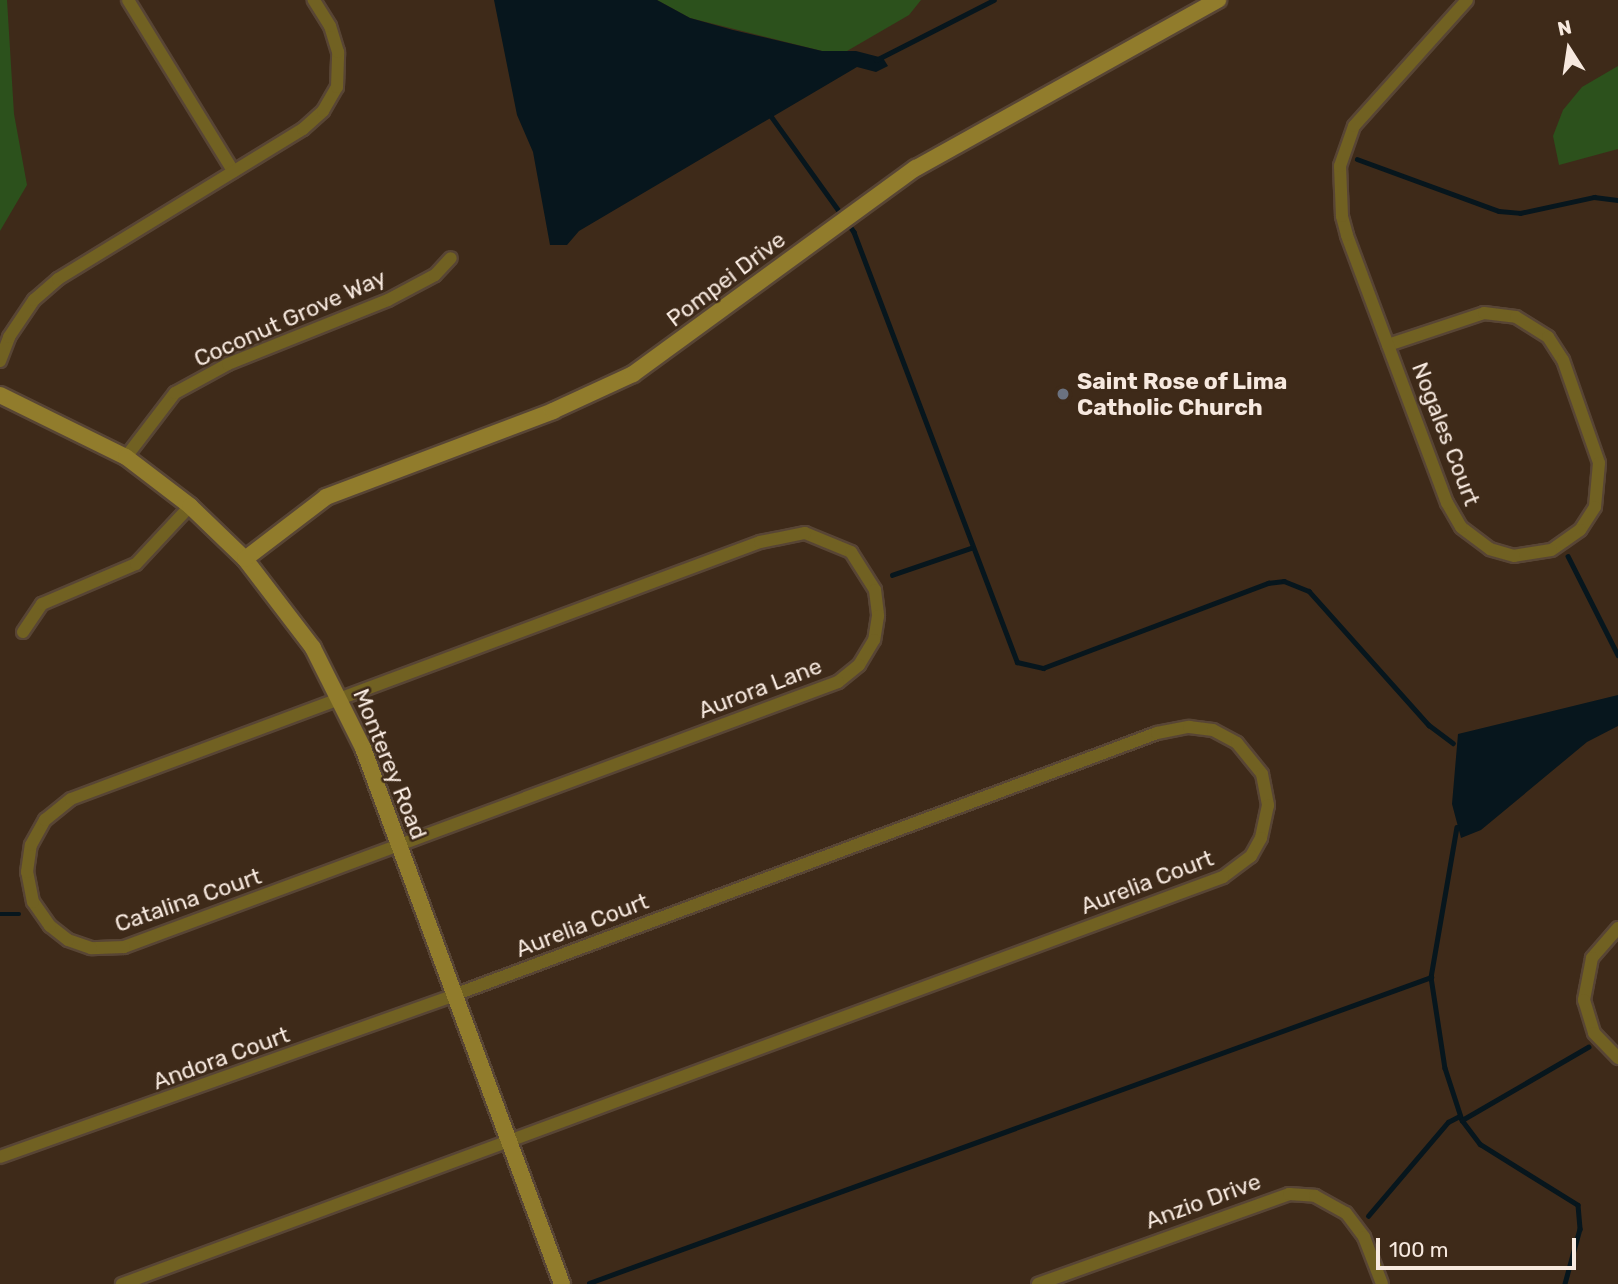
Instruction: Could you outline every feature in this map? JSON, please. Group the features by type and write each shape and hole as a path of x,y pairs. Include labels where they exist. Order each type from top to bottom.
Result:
{"street":[{"path":"128,0 233,171"},
{"path":"0,361 9,337 34,300 58,279 303,129 329,104 339,75 338,52 330,26 314,0"},
{"name":"Pompei Drive","path":"245,559 326,497 553,411 633,374 860,207 933,158 1218,0"},
{"name":"Nogales Court","path":"1388,345 1484,313 1516,317 1548,337 1563,360 1600,463 1595,507 1580,530 1552,550 1526,555 1500,553 1468,534 1447,503 1388,345 1342,216 1340,166 1349,138 1363,114 1467,0"},
{"name":"Coconut Grove Way","path":"126,457 175,393 228,365 388,300 435,275 451,258"},
{"name":"Monterey Road","path":"0,395 77,429 126,457 190,506 245,559 285,608 341,699 399,846 562,1284"},
{"path":"23,632 42,604 136,564 190,506"},
{"name":"Aurora Lane","path":"341,699 779,536 805,533 840,545 866,570 875,590 878,616 874,640 859,665 838,682 399,846"},
{"name":"Catalina Court","path":"341,699 62,804 38,830 31,845 27,872 33,902 50,926 68,940 91,948 115,949 399,846"},
{"name":"Aurelia Court","path":"454,995 1174,728 1203,728 1226,736 1249,754 1262,774 1268,805 1261,838 1251,856 1223,877 509,1143"},
{"path":"1618,928 1592,958 1584,990 1589,1024 1618,1058"},
{"name":"Andora Court","path":"0,1157 454,995"},
{"path":"122,1284 509,1143"},
{"name":"Anzio Drive","path":"1038,1284 1289,1194 1315,1196 1346,1213 1364,1237 1382,1284"}],"green space":[{"path":"0,0 7,0 14,114 27,185 0,231"},
{"path":"657,0 921,0 909,15 847,51 822,51 690,18"},
{"path":"1618,66 1618,149 1559,165 1553,136 1563,110 1582,87"}],"shaded area":[{"path":"494,0 657,0 690,18 822,51 856,51 883,58 888,66 876,72 857,67 579,231 567,245 550,245 533,152 517,115"},
{"path":"1618,695 1618,726 1587,742 1481,830 1461,838 1452,804 1458,734"}],"waterway":[{"path":"876,60 994,0"},
{"path":"771,116 854,232 1017,662 1043,668 1268,583 1284,581 1309,591 1429,725 1453,743"},
{"path":"1357,159 1499,211 1520,213 1594,197 1618,200"},
{"path":"892,575 971,548"},
{"path":"1568,556 1618,655"},
{"path":"1457,827 1431,977 1445,1068 1462,1120 1480,1144 1578,1205 1580,1229 1565,1284"},
{"path":"0,914 19,914"},
{"path":"589,1283 1431,977"},
{"path":"1462,1120 1588,1047"},
{"path":"1368,1216 1448,1122 1460,1116"}],"place":[{"name":"Saint Rose of Lima Catholic Church","path":"1063,394"}]}
